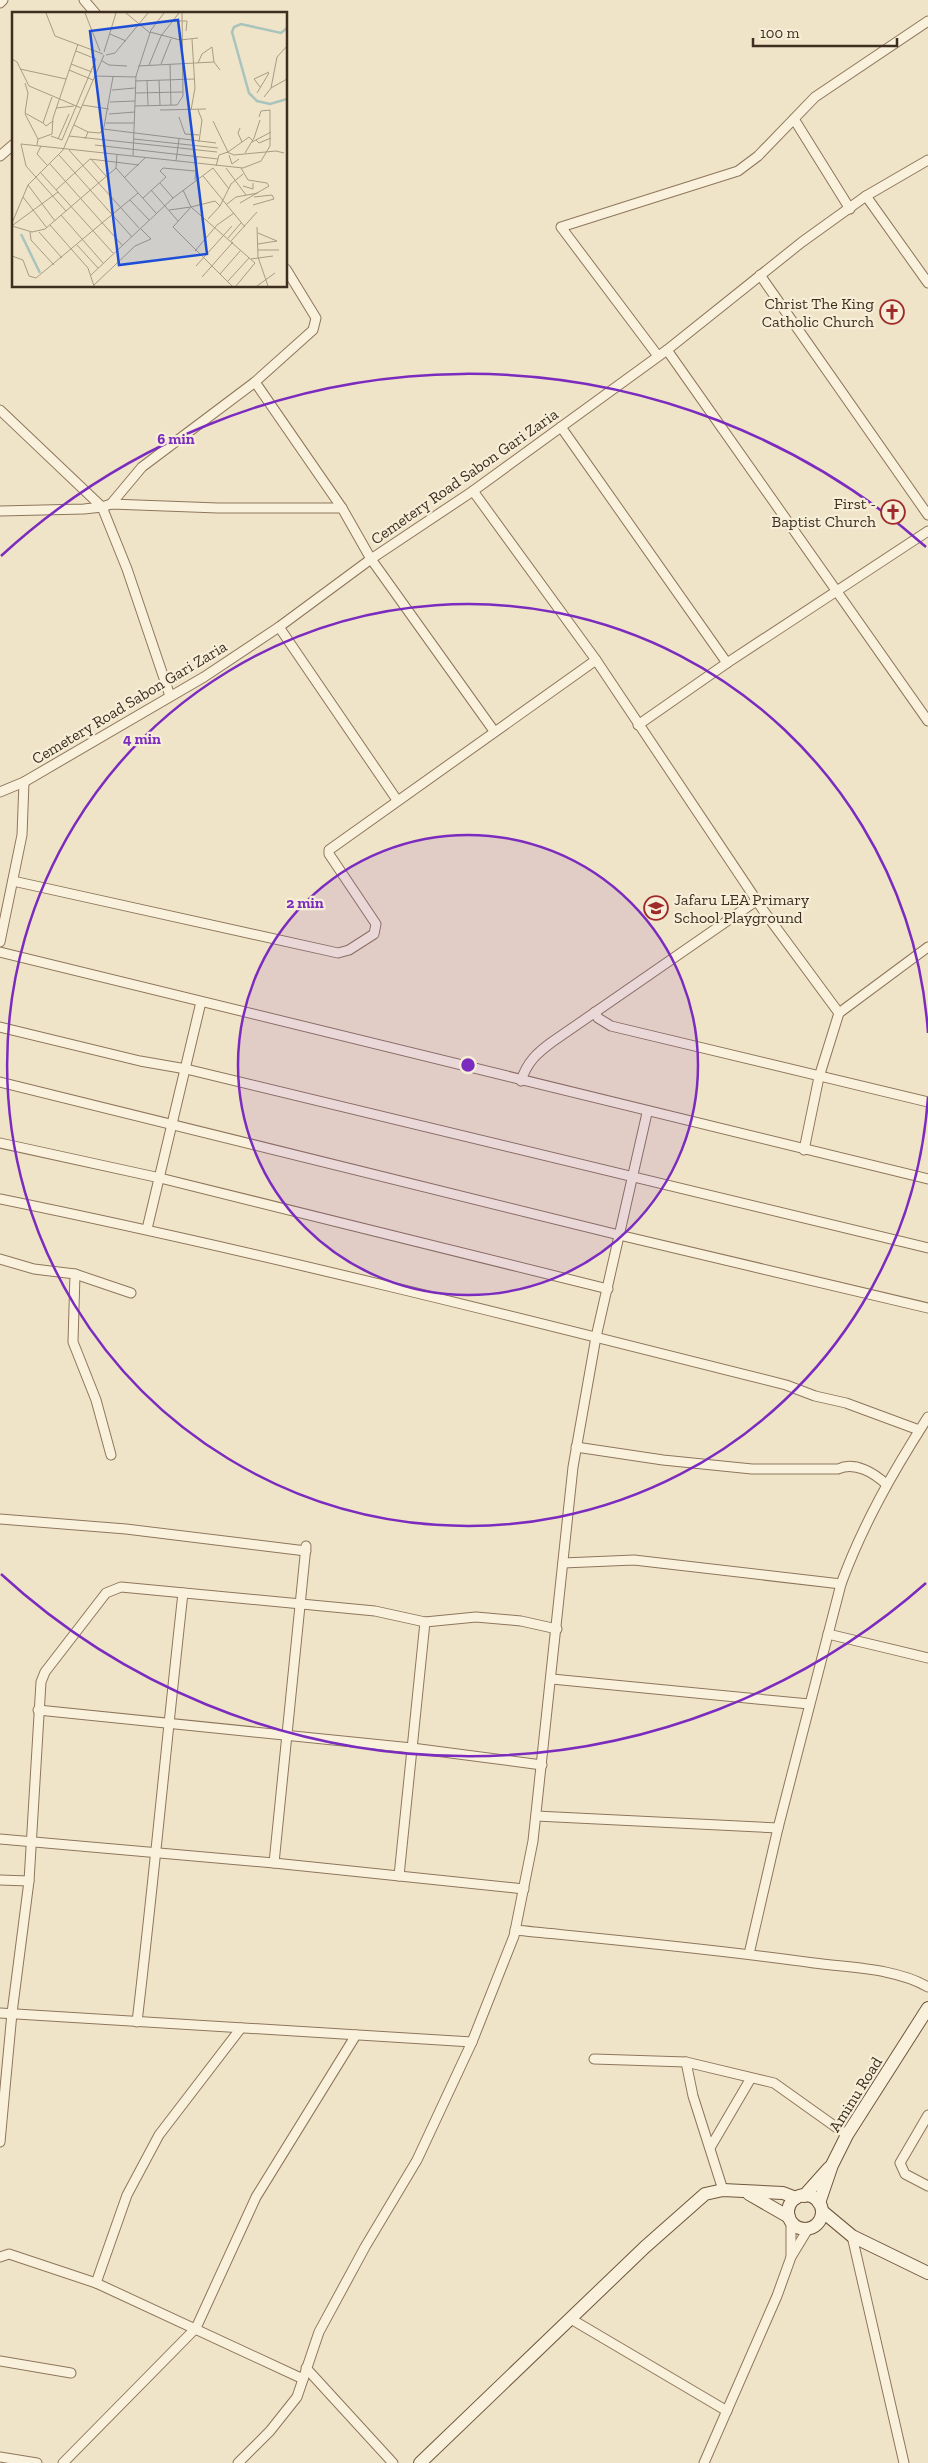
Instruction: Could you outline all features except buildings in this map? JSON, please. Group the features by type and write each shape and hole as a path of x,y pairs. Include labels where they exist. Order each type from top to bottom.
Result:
{"street":[{"path":"0,3 3,0"},
{"path":"84,0 94,12"},
{"path":"658,356 560,227 738,171 758,156 815,97 928,21"},
{"path":"794,119 850,209"},
{"path":"0,156 12,146"},
{"name":"Cemetery Road Sabon Gari Zaria","path":"0,792 24,782 204,677 279,627 371,559 473,491 668,350 802,242 866,196 928,160"},
{"path":"866,196 928,283"},
{"path":"111,504 142,467 255,382 313,330 316,318 288,272"},
{"path":"760,275 928,515"},
{"path":"668,350 928,721"},
{"path":"255,382 342,508 371,559 494,731"},
{"path":"0,410 102,507 127,569 170,696"},
{"path":"561,427 727,663"},
{"path":"473,491 596,660 756,901 839,1013"},
{"path":"0,511 84,510 111,504 218,508 342,508"},
{"path":"638,725 727,663 928,530"},
{"path":"279,627 397,800"},
{"path":"13,881 338,953 345,952 374,934 376,924 356,896 328,850 596,660"},
{"path":"0,942 13,881 24,814 24,782"},
{"path":"521,1080 530,1059 552,1042 756,901"},
{"path":"804,1150 819,1077 839,1013 928,947"},
{"path":"0,952 521,1080 647,1113 928,1179"},
{"path":"147,1229 201,1002"},
{"path":"595,1012 598,1018 611,1026 928,1102"},
{"path":"0,1027 186,1069 928,1248"},
{"path":"0,1082 619,1235 928,1308"},
{"path":"238,2463 270,2431 297,2397 319,2332 365,2247 417,2160 472,2042 515,1930 536,1816 576,1447 596,1337 647,1113"},
{"path":"0,1143 160,1178 608,1289"},
{"path":"0,1199 147,1229 596,1337 786,1385 815,1396 838,1400 919,1430"},
{"path":"0,1259 34,1269 75,1274 131,1293"},
{"path":"75,1274 73,1342 96,1400 111,1455"},
{"path":"749,1954 778,1828 841,1584 854,1550 886,1484 928,1416"},
{"path":"576,1447 663,1460 752,1468 838,1469 844,1466 872,1471 886,1484"},
{"path":"0,1519 126,1529 306,1548 274,1864"},
{"path":"563,1563 634,1560 841,1584"},
{"path":"0,2142 12,2013 29,1881 38,1710 43,1676 106,1593 121,1587 374,1611 425,1622 476,1617 521,1621 557,1629"},
{"path":"137,2022 157,1854 168,1724 183,1593"},
{"path":"399,1876 425,1622"},
{"path":"828,1634 928,1658"},
{"path":"552,1679 809,1704"},
{"path":"38,1710 286,1737 412,1748 542,1765"},
{"path":"536,1816 778,1828"},
{"path":"0,1840 274,1864 524,1889"},
{"path":"0,1880 29,1881"},
{"path":"515,1930 749,1954 891,1974 918,1981 928,1987"},
{"path":"0,2013 472,2042"},
{"name":"Aminu Road","path":"820,2207 832,2164 847,2134 927,2013"},
{"path":"96,2283 127,2195 148,2154 159,2135 241,2028"},
{"path":"63,2463 196,2328 256,2197 356,2035"},
{"path":"594,2059 686,2062 774,2083 847,2134"},
{"path":"686,2062 723,2190"},
{"path":"710,2148 751,2078"},
{"path":"928,2114 900,2163 905,2174 928,2186"},
{"path":"791,2257 789,2206 832,2164"},
{"path":"420,2463 697,2201 705,2194 723,2190 783,2194 815,2199 820,2207 849,2234 904,2463"},
{"path":"747,2192 790,2219 798,2228 812,2227 849,2234 928,2273"},
{"path":"704,2463 777,2296 791,2257 812,2227 820,2207"},
{"path":"0,2256 9,2254 96,2283 303,2379"},
{"path":"571,2319 727,2411"},
{"path":"0,2361 70,2373"},
{"path":"306,2368 393,2463"},
{"path":"0,2457 38,2463"}],"place":[{"name":"Christ The King Catholic Church","path":"892,312"},
{"name":"First - Baptist Church","path":"893,512"},
{"name":"Jafaru LEA Primary School Playground","path":"656,908"}]}
